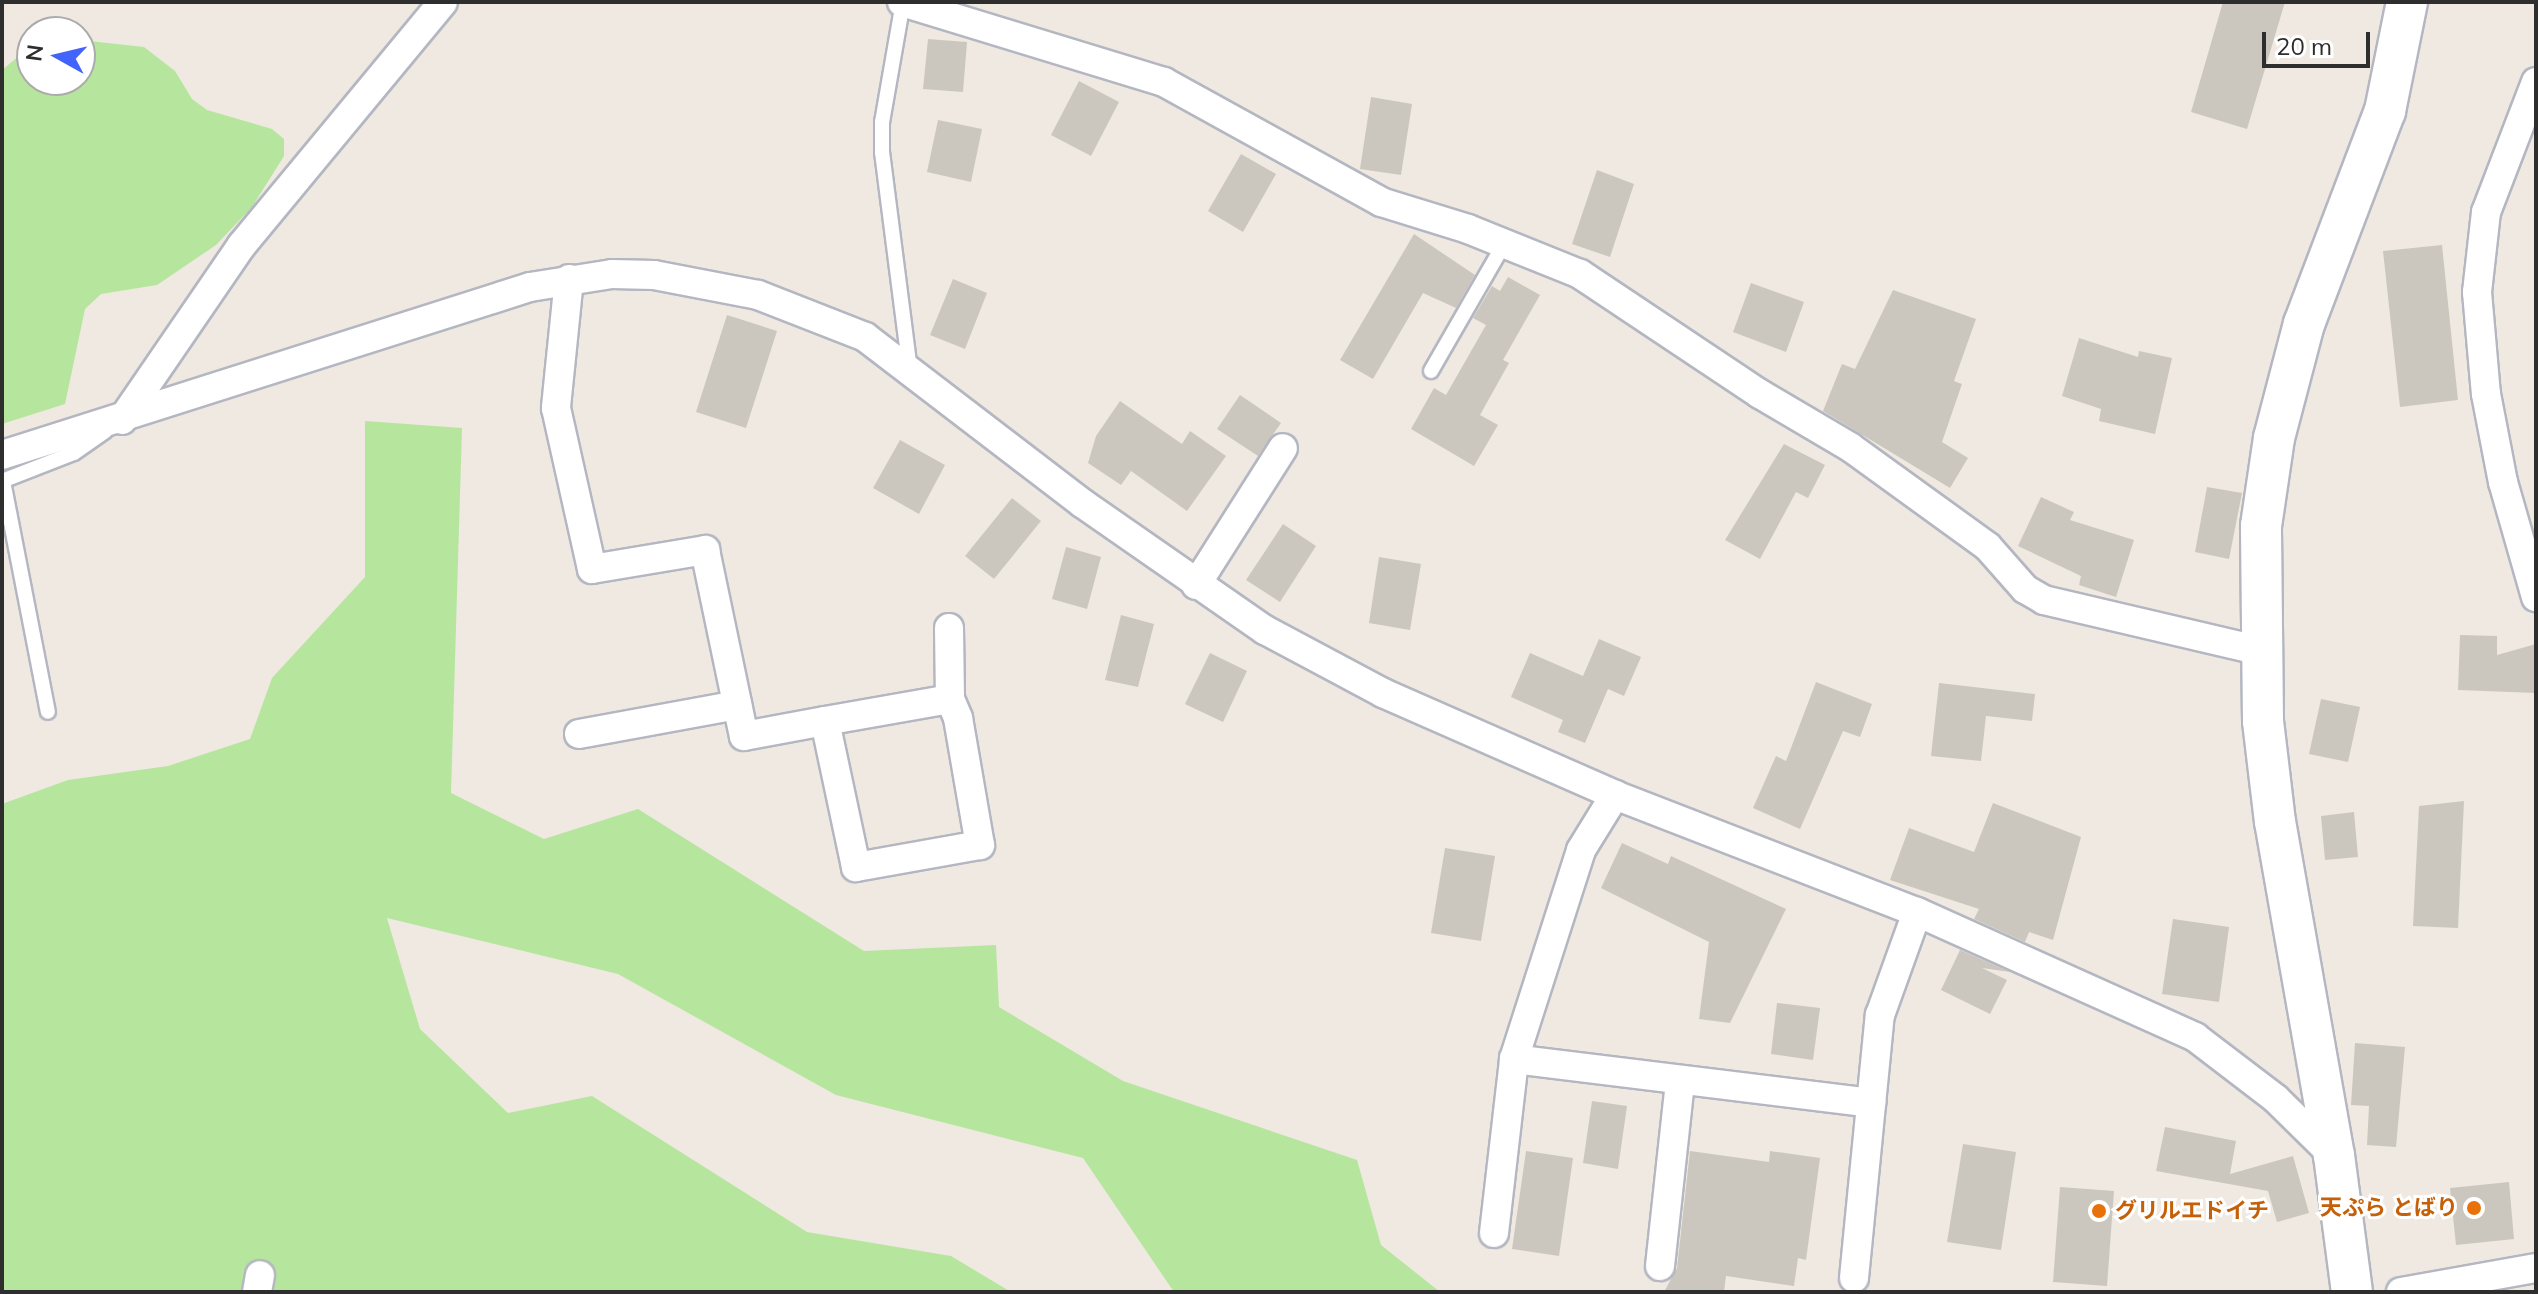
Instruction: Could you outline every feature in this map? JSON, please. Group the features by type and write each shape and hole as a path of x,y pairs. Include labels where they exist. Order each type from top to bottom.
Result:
{"street":[{"path":"122,420 242,245 443,2"},
{"path":"903,2 1164,82 1381,202 1580,274 1760,394 1850,447 1988,547 2025,589 2044,600 2262,651"},
{"path":"2352,1292 2334,1156 2275,822 2262,651 2261,526 2274,438 2304,324 2385,111 2407,2"},
{"path":"2536,82 2486,212 2477,292 2492,424 2536,597"},
{"path":"2,455 122,420 530,287 569,279 654,275 758,295 865,337 1196,585 1265,630 1383,693 1615,795 1917,912 2195,1037 2276,1099 2334,1156"},
{"path":"569,279 556,408 592,569 705,550 744,736 950,699"},
{"path":"1196,585 1283,448"},
{"path":"825,721 856,867 980,845 958,718 950,699 949,628"},
{"path":"579,734 737,705"},
{"path":"1494,1233 1514,1059 1581,850 1615,795"},
{"path":"1854,1278 1880,1015 1917,912"},
{"path":"1514,1059 1680,1082 1871,1103"},
{"path":"1660,1266 1680,1082"},
{"path":"2401,1292 2536,1268"}],"lane":[{"path":"903,2 882,122 882,152 910,370"},
{"path":"1431,371 1504,244"},
{"path":"48,712 2,481 74,453 122,420"}],"green space":[{"path":"96,42 144,47 175,71 192,99 207,110 272,129 284,139 284,156 252,207 216,245 157,285 101,294 85,309 65,404 2,424 2,70 16,58 16,96 96,96"},
{"path":"365,421 462,428 451,793 544,839 638,809 864,951 996,945 999,1007 1123,1081 1357,1160 1381,1245 1440,1292 1174,1292 1083,1158 836,1095 618,974 387,918 420,1029 508,1113 592,1096 807,1232 951,1256 1011,1292 2,1292 2,804 68,780 168,766 250,739 272,678 365,577"}],"building":[{"path":"2223,2 2285,2 2247,129 2191,112"},
{"path":"928,39 967,42 963,92 923,89"},
{"path":"1079,81 1119,102 1091,156 1051,135"},
{"path":"1371,97 1412,104 1401,175 1360,169"},
{"path":"938,120 982,129 971,182 927,172"},
{"path":"1241,154 1276,174 1243,232 1208,211"},
{"path":"1597,170 1634,184 1610,257 1572,244"},
{"path":"1414,234 1475,275 1456,308 1423,293 1373,379 1340,360"},
{"path":"2442,245 2458,400 2400,407 2383,251"},
{"path":"1508,277 1540,295 1503,360 1509,363 1480,415 1498,425 1474,466 1411,429 1434,388 1446,395 1486,325 1473,318 1492,286 1500,291"},
{"path":"953,279 987,293 965,349 930,335"},
{"path":"1751,283 1804,302 1786,352 1733,332"},
{"path":"1893,290 1976,319 1954,381 1962,384 1942,442 1968,458 1950,488 1823,411 1842,364 1855,369"},
{"path":"727,315 777,331 746,428 696,412"},
{"path":"2079,338 2138,357 2139,351 2172,358 2155,434 2099,421 2101,409 2062,396"},
{"path":"1240,395 1281,423 1258,456 1217,429"},
{"path":"1120,401 1182,444 1190,431 1226,456 1187,511 1131,471 1121,485 1088,463 1096,436"},
{"path":"900,440 945,465 919,514 873,488"},
{"path":"1784,444 1825,465 1808,498 1796,492 1760,559 1725,540"},
{"path":"2207,487 2242,493 2229,559 2195,552"},
{"path":"2041,497 2074,512 2070,520 2134,540 2116,597 2079,585 2081,576 2018,546"},
{"path":"1012,498 1041,521 994,579 965,556"},
{"path":"1283,524 1316,546 1280,602 1246,580"},
{"path":"1066,547 1101,557 1087,609 1052,599"},
{"path":"1379,557 1421,564 1410,630 1369,623"},
{"path":"1121,615 1154,624 1138,687 1105,680"},
{"path":"2460,635 2497,636 2497,655 2536,644 2536,693 2458,690"},
{"path":"1599,639 1641,657 1624,696 1608,689 1585,743 1558,732 1563,720 1511,697 1530,653 1583,676"},
{"path":"1210,653 1247,671 1223,722 1185,704"},
{"path":"1816,682 1872,704 1860,737 1843,731 1800,829 1753,808 1776,756 1786,761"},
{"path":"1939,683 2035,694 2032,721 1986,716 1981,761 1931,756"},
{"path":"2321,699 2360,707 2348,762 2309,754"},
{"path":"2464,801 2458,928 2413,926 2419,806"},
{"path":"1993,803 2081,837 2053,940 2029,932 2025,942 1974,919 1979,909 1890,880 1909,828 1974,852"},
{"path":"2354,812 2358,857 2325,860 2321,816"},
{"path":"1622,843 1668,864 1671,856 1786,909 1730,1023 1699,1019 1709,942 1601,888"},
{"path":"1445,848 1495,856 1481,941 1431,933"},
{"path":"2173,919 2229,927 2219,1002 2162,994"},
{"path":"1960,950 2010,972 1982,968 2007,980 1990,1014 1941,990"},
{"path":"1777,1003 1820,1008 1813,1060 1771,1054"},
{"path":"2355,1043 2405,1047 2396,1147 2367,1145 2369,1106 2351,1105"},
{"path":"1592,1101 1627,1106 1618,1169 1583,1163"},
{"path":"2165,1127 2236,1141 2230,1174 2293,1156 2309,1213 2277,1222 2268,1191 2156,1171"},
{"path":"1963,1144 2016,1152 2001,1250 1947,1242"},
{"path":"1526,1151 1573,1158 1559,1256 1512,1249"},
{"path":"1690,1151 1769,1162 1770,1151 1820,1158 1806,1260 1798,1258 1794,1286 1726,1276 1724,1292 1664,1292 1677,1268"},
{"path":"2509,1182 2514,1239 2456,1245 2450,1188"},
{"path":"2060,1187 2114,1191 2107,1286 2053,1282"}],"place":[{"name":"天ぷら とばり","path":"2474,1208"},
{"name":"グリルエドイチ","path":"2099,1211"}]}
